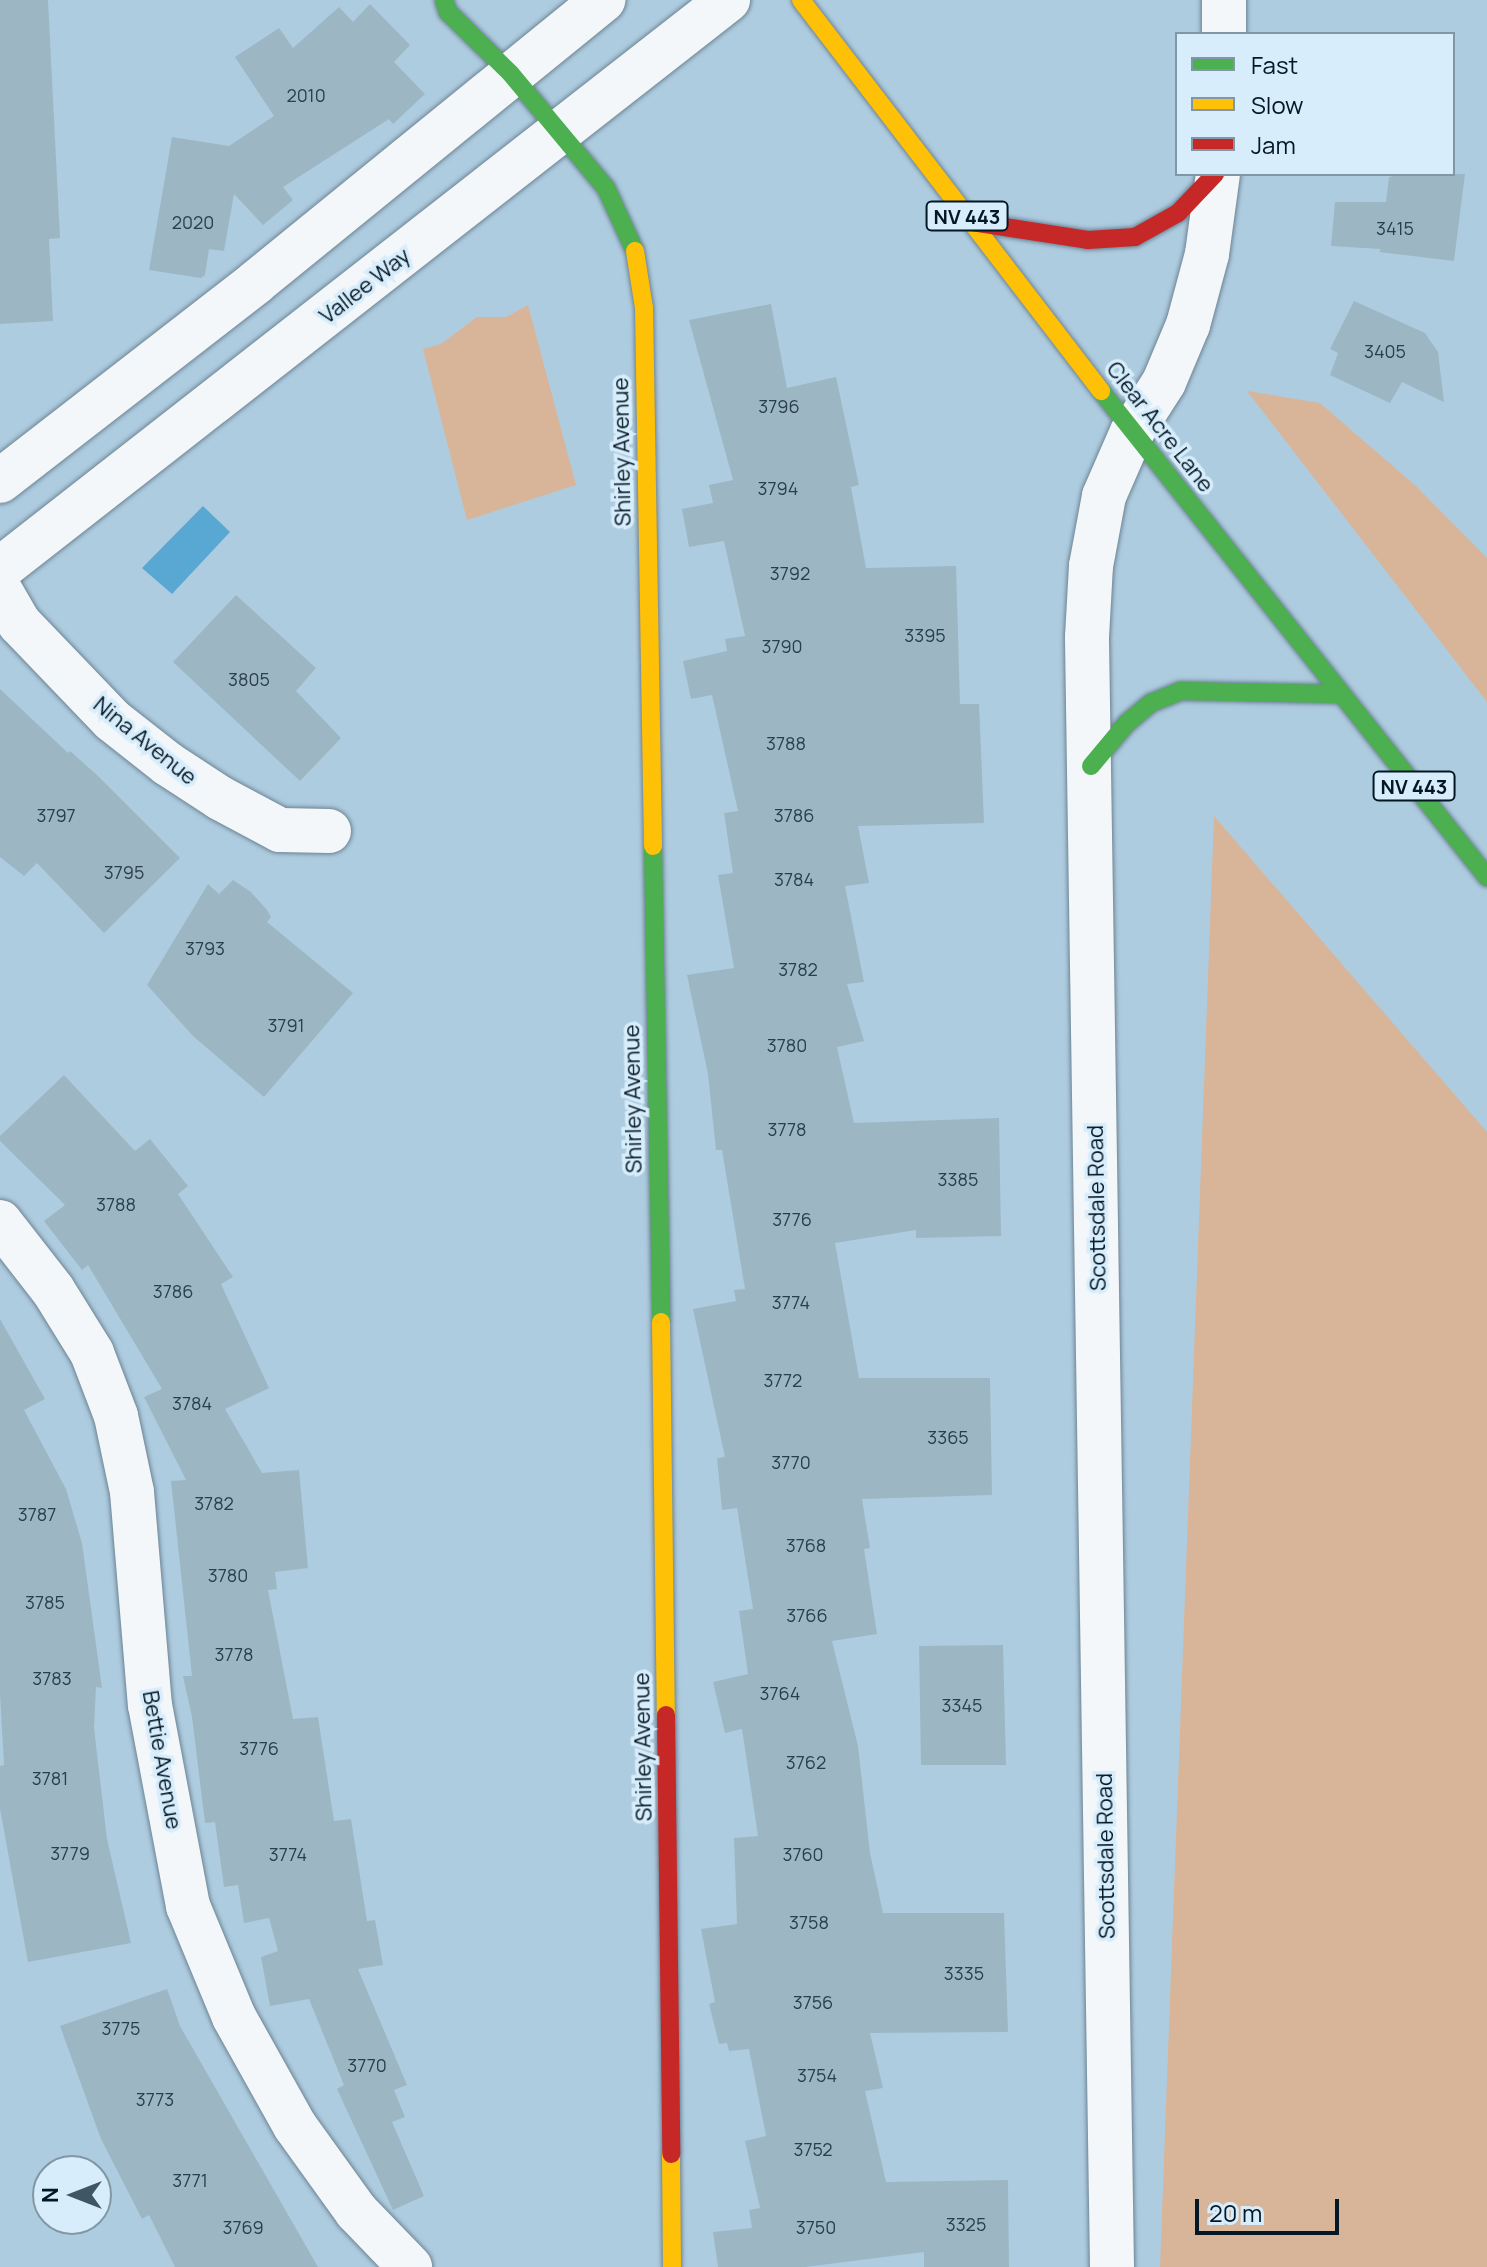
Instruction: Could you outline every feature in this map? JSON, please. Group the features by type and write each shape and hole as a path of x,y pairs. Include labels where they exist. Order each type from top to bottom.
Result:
{"street":[{"name":"Shirley Avenue","path":"444,0 448,12 511,74 606,188 625,223 639,261 644,308 663,1440 672,2267"},
{"path":"0,481 255,283 603,0"},
{"name":"Vallee Way","path":"0,569 728,0"},
{"name":"Clear Acre Lane","path":"801,0 1132,432 1487,877"},
{"path":"1224,0 1224,32"},
{"path":"972,222 1088,240 1135,237 1178,213 1214,176"},
{"name":"Scottsdale Road","path":"1112,2267 1087,637 1091,566 1104,496 1132,432 1164,382 1188,325 1207,254 1216,176"},
{"name":"Nina Avenue","path":"0,590 20,624 112,720 168,764 220,798 280,830 329,831"},
{"path":"1091,766 1127,723 1151,703 1180,691 1341,694"},
{"name":"Bettie Avenue","path":"0,1222 53,1290 84,1341 116,1416 132,1492 150,1705 188,1906 234,2017 295,2126 356,2211 410,2267"}],"shaded area":[{"path":"528,305 576,485 467,520 423,349 441,344 477,317 506,317"},
{"path":"1247,391 1320,403 1418,488 1487,558 1487,702"},
{"path":"1214,816 1487,1132 1487,2267 1160,2267"}],"water":[{"path":"203,506 230,532 172,594 142,568"}],"building":[{"path":"0,0 48,0 60,238 49,239 53,321 0,324"},
{"path":"370,4 410,45 394,62 425,94 393,124 389,119 283,187 293,200 263,225 234,194 224,251 209,249 205,275 201,278 149,270 172,137 229,146 274,116 235,57 279,28 293,48 339,7 353,22"},
{"path":"1465,174 1454,261 1379,252 1381,249 1331,246 1335,202 1386,202 1389,177"},
{"path":"1354,301 1425,333 1438,352 1444,402 1402,382 1390,403 1330,375 1338,353 1330,349"},
{"path":"771,304 787,388 836,377 859,485 851,487 866,568 956,566 960,704 979,704 984,823 858,826 869,883 845,886 864,982 847,984 864,1041 837,1047 854,1123 999,1118 1001,1236 916,1238 916,1230 835,1243 859,1378 990,1378 992,1495 862,1499 870,1548 864,1549 877,1634 832,1641 858,1746 870,1853 883,1913 1004,1913 1008,2032 870,2033 883,2088 865,2091 886,2182 1008,2180 1009,2267 924,2267 924,2252 805,2267 718,2267 713,2232 752,2228 749,2210 760,2208 745,2141 766,2136 749,2049 729,2051 727,2043 719,2044 709,2004 715,2002 701,1929 737,1924 734,1838 758,1836 742,1729 725,1733 713,1682 748,1674 739,1611 753,1609 737,1508 722,1510 717,1458 725,1457 693,1309 736,1301 734,1290 745,1289 722,1150 716,1150 708,1074 687,975 734,968 718,875 733,873 724,813 738,811 712,695 691,699 683,661 727,651 725,639 745,636 724,541 689,547 682,509 713,503 709,485 733,480 689,320"},
{"path":"236,595 316,668 296,691 341,738 300,781 173,662"},
{"path":"0,689 68,753 70,751 98,776 180,858 104,933 37,863 24,876 0,857"},
{"path":"233,880 251,892 267,910 271,917 267,922 353,993 264,1097 193,1036 147,985 208,884 219,894"},
{"path":"64,1075 135,1151 150,1139 188,1186 178,1194 233,1277 221,1284 269,1388 225,1409 262,1473 299,1470 308,1568 275,1572 277,1589 268,1590 293,1719 318,1717 334,1821 351,1819 367,1921 375,1920 383,1965 358,1969 407,2085 394,2090 405,2117 392,2122 424,2196 393,2210 337,2089 344,2085 309,1999 270,2006 261,1957 278,1951 269,1918 244,1923 238,1885 224,1887 215,1822 205,1823 192,1717 183,1676 192,1676 171,1481 186,1480 144,1397 162,1389 88,1265 82,1270 44,1221 65,1205 0,1141 0,1136"},
{"path":"0,1319 45,1399 24,1410 66,1489 82,1543 102,1688 96,1687 94,1728 107,1839 131,1943 28,1962 0,1809 0,1766 4,1765 0,1693"},
{"path":"1003,1645 1006,1765 921,1765 919,1646"},
{"path":"167,1989 180,2026 318,2267 175,2267 149,2215 142,2219 112,2155 101,2139 60,2026"}],"traffic: fast":[{"path":"444,0 448,12 511,74 606,188 635,251"},
{"path":"1101,391 1487,877"},
{"path":"1091,766 1127,723 1151,703 1180,691 1341,694"},
{"path":"653,846 661,1322"}],"traffic: slow":[{"path":"801,0 1101,391"},
{"path":"635,251 644,308 653,846"},
{"path":"661,1322 666,1715"},
{"path":"671,2154 672,2267"}],"traffic: jam":[{"path":"972,222 1088,240 1135,237 1178,213 1213,176"},
{"path":"666,1715 671,2154"}]}
